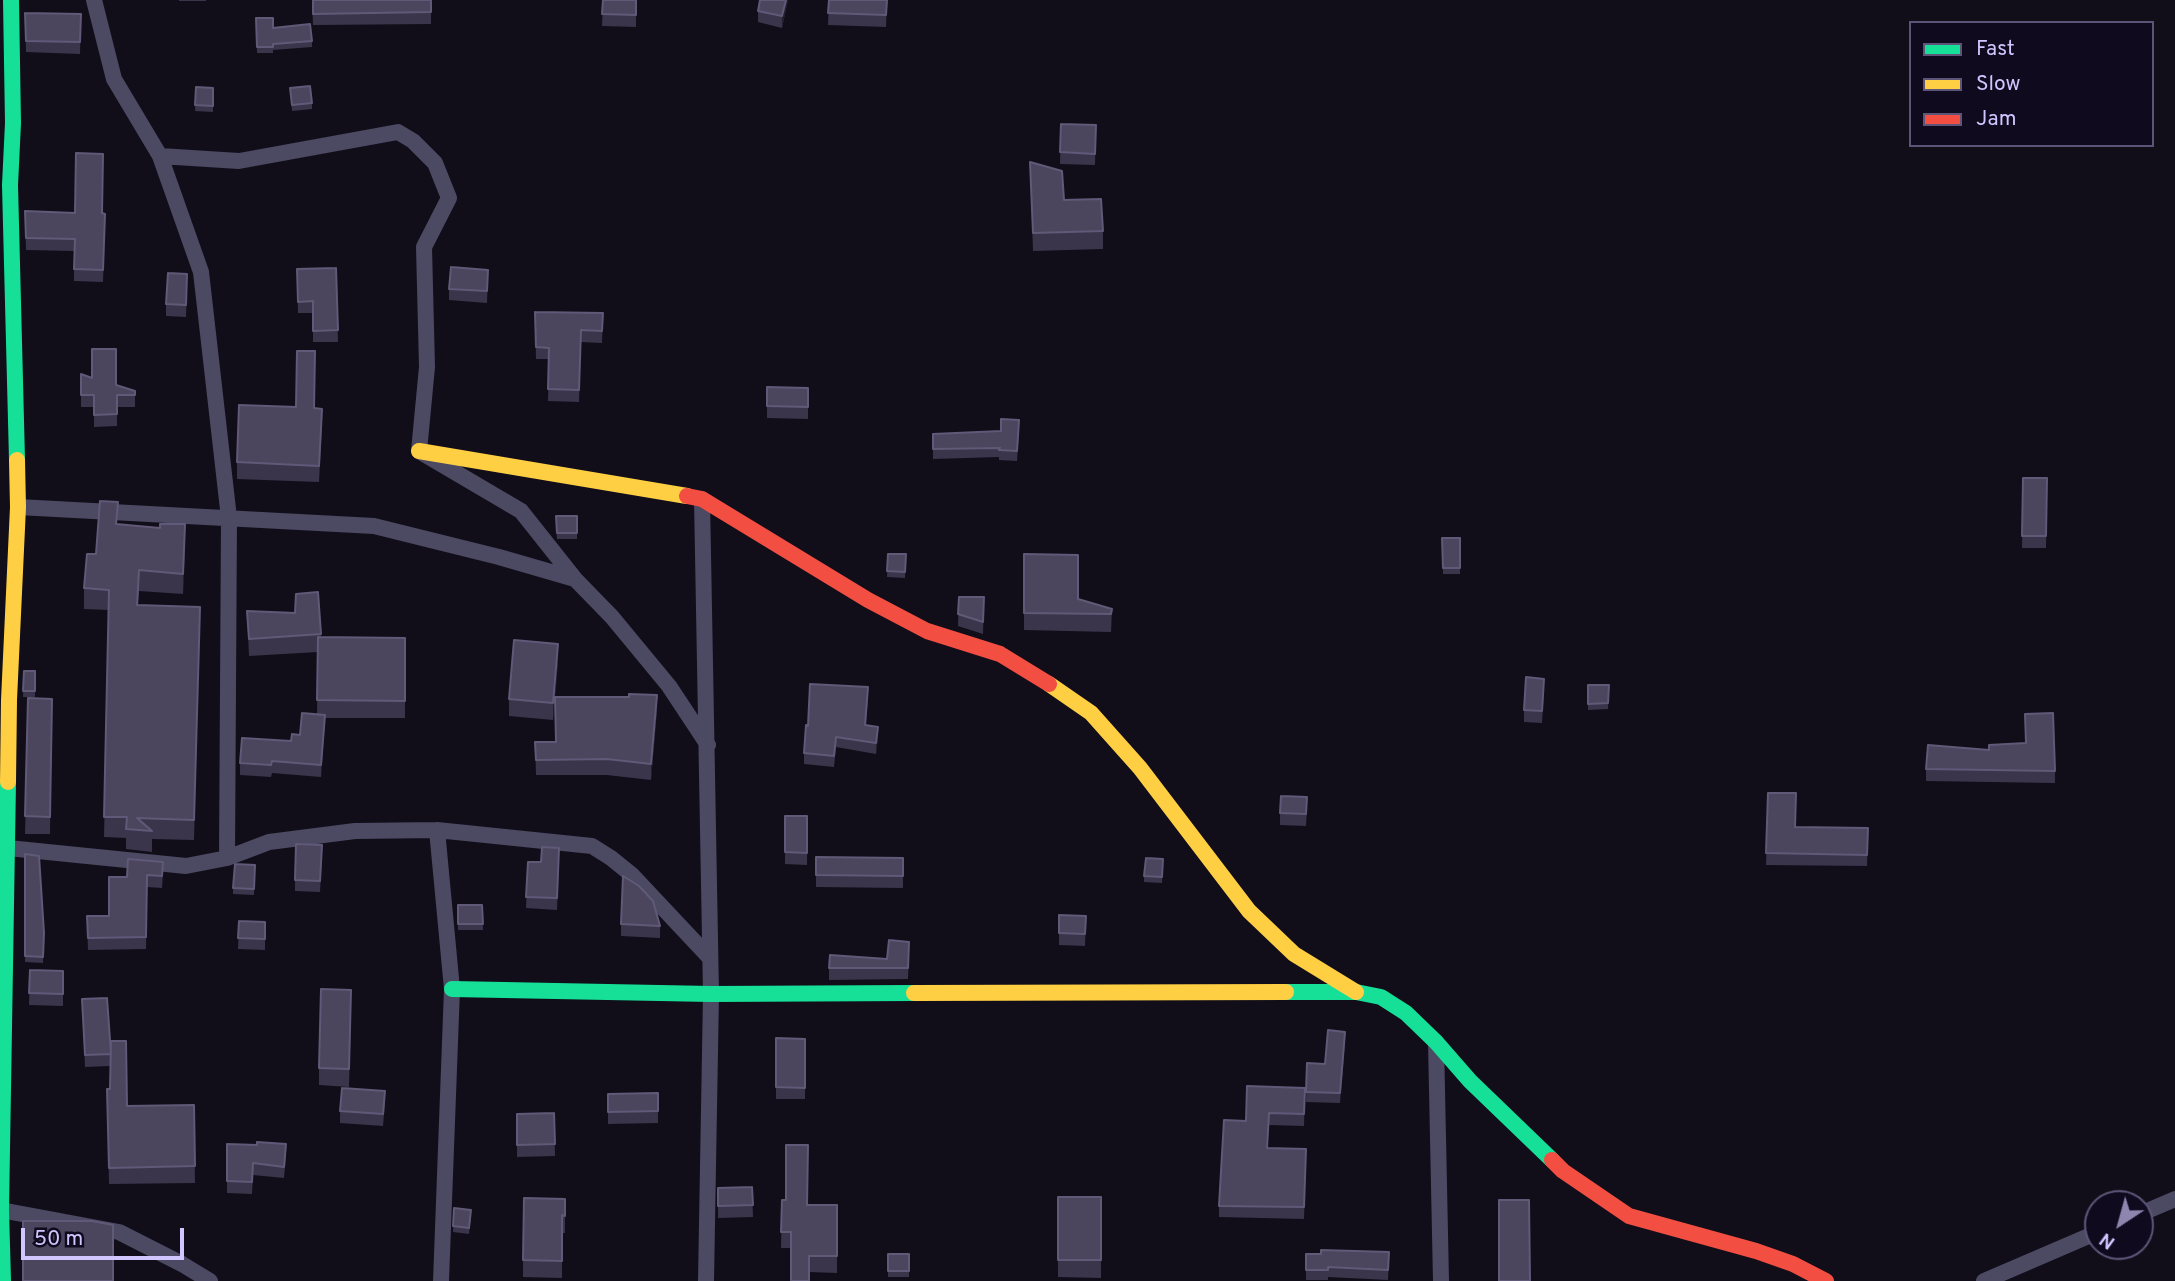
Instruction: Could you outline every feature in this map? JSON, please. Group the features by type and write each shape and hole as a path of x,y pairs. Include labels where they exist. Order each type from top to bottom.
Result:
{"street":[{"path":"3,1281 1,1210 8,848 4,706 18,507 5,191 11,0"},
{"path":"94,0 114,79 160,156 201,272 229,518 227,858"},
{"path":"160,156 239,161 398,132 413,141 435,163 449,198 424,247 427,367 419,451"},
{"path":"419,451 702,499 867,600 927,631 1000,654 1091,713 1140,768 1250,911 1294,954 1356,992"},
{"path":"419,451 521,511 575,579 612,617 668,686 708,745"},
{"path":"702,499 711,995 706,1281"},
{"path":"18,507 374,526 575,579"},
{"path":"8,848 186,866 227,858 270,842 355,831 437,830 592,846 632,875 710,958"},
{"path":"437,830 452,989 441,1281"},
{"path":"452,989 711,995 1356,992 1381,998 1406,1013 1470,1081 1563,1171 1629,1216 1756,1251 1793,1264 1826,1281"},
{"path":"1436,1042 1441,1281"},
{"path":"2154,1208 2175,1199"},
{"path":"1,1210 119,1232 210,1281"},
{"path":"1984,1281 2084,1238"}],"building":[{"path":"313,0 431,0 431,12 313,14"},
{"path":"603,0 636,0 636,15 602,14"},
{"path":"760,0 786,0 782,16 758,11"},
{"path":"829,0 887,0 886,15 828,13"},
{"path":"25,13 81,14 80,42 26,41"},
{"path":"256,18 273,18 273,28 310,24 312,41 257,47"},
{"path":"310,86 312,103 292,105 290,88"},
{"path":"196,87 213,88 213,106 195,105"},
{"path":"1061,124 1096,125 1095,154 1060,152"},
{"path":"76,153 103,154 103,270 74,269 75,239 26,238 25,211 75,213"},
{"path":"1030,162 1062,171 1064,200 1101,199 1103,231 1033,233"},
{"path":"451,267 488,270 487,291 449,289"},
{"path":"336,268 338,330 313,331 313,301 298,302 297,269"},
{"path":"168,273 187,274 186,305 166,304"},
{"path":"535,312 603,313 602,331 581,330 579,390 548,389 549,348 536,347"},
{"path":"92,349 116,349 116,385 135,391 135,395 117,395 117,414 94,415 94,395 81,395 81,374 92,378"},
{"path":"297,351 315,351 314,408 322,409 319,466 237,462 239,405 296,407"},
{"path":"767,387 808,388 808,407 767,406"},
{"path":"1001,419 1019,420 1017,451 999,450 1000,448 933,449 933,434 1001,431"},
{"path":"2023,478 2047,478 2046,536 2022,536"},
{"path":"100,501 118,502 116,524 160,528 160,524 185,524 183,574 139,570 137,605 200,607 194,820 137,818 152,831 126,829 127,817 104,817 109,590 84,588 87,554 96,554"},
{"path":"556,516 577,516 577,533 557,533"},
{"path":"1442,538 1460,538 1460,568 1443,568"},
{"path":"888,554 906,554 905,572 887,571"},
{"path":"1024,554 1078,555 1078,599 1112,609 1111,614 1024,613"},
{"path":"318,592 321,634 249,639 247,611 295,613 296,594"},
{"path":"959,597 984,597 983,622 958,614"},
{"path":"318,637 405,638 405,701 317,700"},
{"path":"514,640 558,644 553,703 509,699"},
{"path":"24,671 35,671 35,691 23,691"},
{"path":"1526,677 1544,679 1542,711 1524,710"},
{"path":"810,684 868,687 865,725 878,727 876,743 836,737 834,756 804,753"},
{"path":"1588,685 1609,685 1608,703 1588,704"},
{"path":"629,694 657,695 651,764 607,759 536,760 535,742 556,742 555,697 629,697"},
{"path":"28,698 52,699 50,817 25,816"},
{"path":"302,713 325,715 321,765 272,761 271,765 240,763 242,738 291,741 292,734 300,735"},
{"path":"2053,713 2055,771 1926,769 1928,745 1989,750 1989,745 2026,743 2025,714"},
{"path":"1768,793 1796,793 1795,827 1868,828 1867,855 1766,853"},
{"path":"1281,796 1307,797 1306,814 1280,813"},
{"path":"785,816 807,816 807,853 785,852"},
{"path":"296,844 322,845 320,881 295,880"},
{"path":"542,847 559,848 557,898 526,897 528,862 541,862"},
{"path":"25,854 39,856 43,957 25,956"},
{"path":"816,857 903,858 903,876 816,875"},
{"path":"1146,858 1163,859 1162,877 1144,876"},
{"path":"128,859 163,862 162,876 147,875 146,937 88,938 87,916 109,916 109,877 127,877"},
{"path":"235,864 255,865 254,889 233,888"},
{"path":"623,876 639,886 653,901 660,926 621,924"},
{"path":"458,905 482,905 483,924 458,924"},
{"path":"1059,915 1086,916 1085,934 1059,933"},
{"path":"239,921 265,922 265,939 238,938"},
{"path":"889,940 909,942 908,968 829,968 830,955 887,959"},
{"path":"30,970 63,971 63,994 29,993"},
{"path":"321,989 351,990 349,1069 319,1068"},
{"path":"107,998 111,1054 85,1055 82,999"},
{"path":"1328,1030 1345,1032 1340,1093 1306,1092 1307,1063 1325,1064"},
{"path":"776,1038 805,1039 805,1088 776,1087"},
{"path":"111,1041 126,1041 127,1106 194,1105 195,1166 109,1168 107,1089 110,1089"},
{"path":"1247,1086 1305,1088 1304,1114 1269,1113 1267,1148 1306,1149 1304,1207 1219,1206 1224,1120 1246,1121"},
{"path":"342,1088 385,1091 383,1114 340,1111"},
{"path":"658,1093 658,1111 608,1112 608,1094"},
{"path":"554,1113 555,1144 517,1145 517,1114"},
{"path":"257,1142 286,1144 284,1167 253,1163 252,1182 227,1181 227,1144 257,1145"},
{"path":"786,1145 808,1145 807,1205 837,1205 837,1256 809,1256 809,1281 791,1281 791,1232 781,1232 782,1200 786,1200"},
{"path":"752,1187 753,1205 718,1206 718,1188"},
{"path":"1058,1197 1101,1197 1101,1260 1058,1260"},
{"path":"524,1198 565,1199 565,1216 562,1215 562,1261 523,1260"},
{"path":"1499,1200 1529,1200 1530,1281 1499,1281"},
{"path":"454,1208 471,1210 469,1228 453,1226"},
{"path":"23,1221 92,1221 113,1225 113,1281 23,1281"},
{"path":"1321,1250 1389,1252 1388,1270 1328,1267 1328,1270 1306,1270 1306,1254 1321,1254"},
{"path":"888,1254 909,1254 909,1271 888,1271"}],"traffic: fast":[{"path":"11,0 13,123 10,185 17,460"},
{"path":"3,1281 1,1210 8,782"},
{"path":"452,989 711,994 914,993"},
{"path":"1286,992 1356,992 1381,997 1406,1013 1470,1081 1552,1160"}],"traffic: slow":[{"path":"419,451 687,496"},
{"path":"8,782 18,507 17,460"},
{"path":"1049,684 1091,713 1140,768 1249,911 1294,954 1356,992"},
{"path":"914,993 1286,992"}],"traffic: jam":[{"path":"687,496 702,499 868,600 927,631 1000,654 1049,684"},
{"path":"1552,1160 1563,1171 1629,1216 1756,1251 1793,1264 1826,1281"}]}
